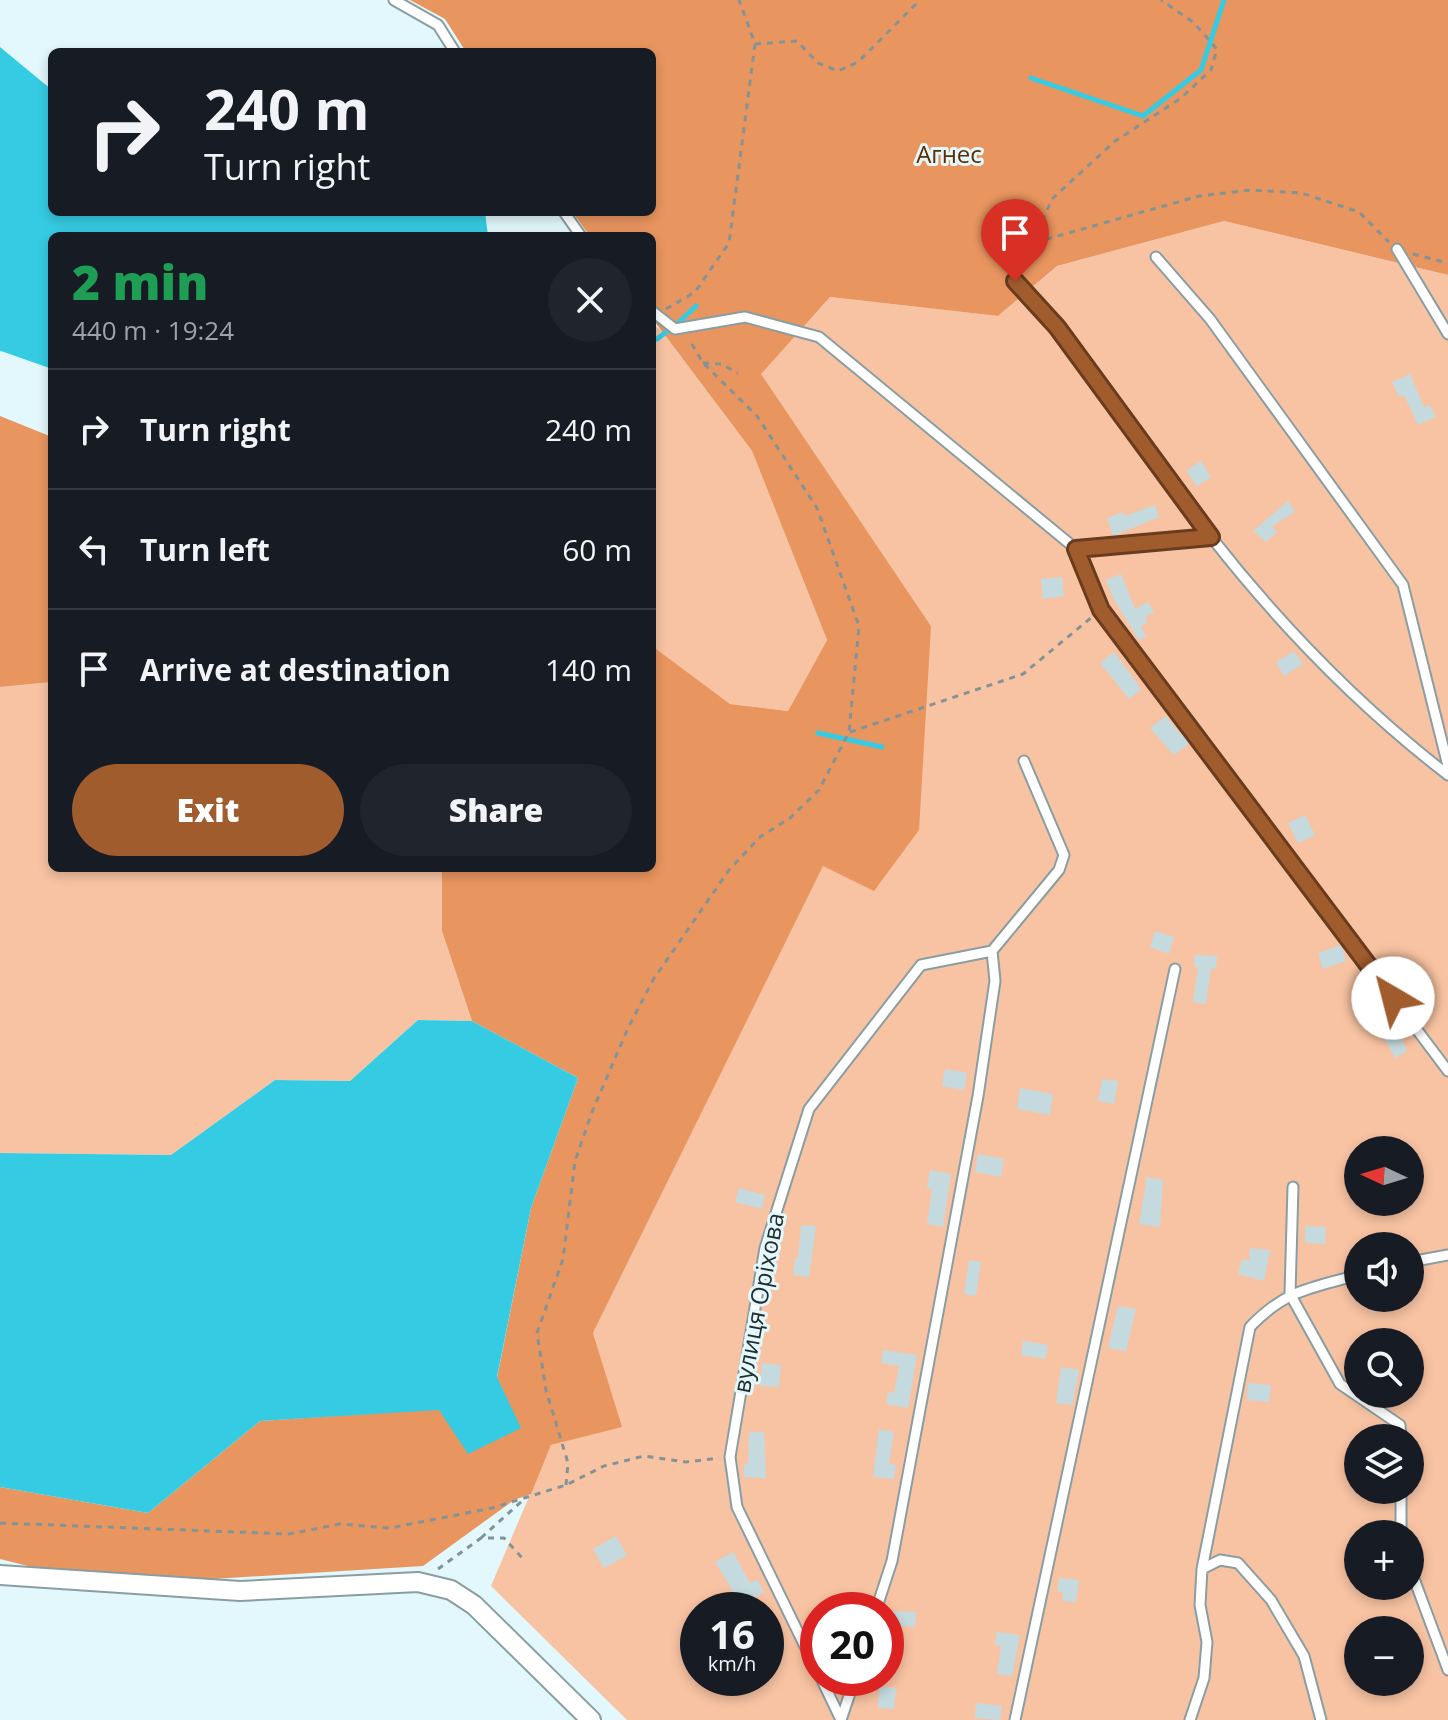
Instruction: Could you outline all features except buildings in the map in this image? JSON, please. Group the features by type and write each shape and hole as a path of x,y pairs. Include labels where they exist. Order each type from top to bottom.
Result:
{"street":[{"path":"0,1575 240,1591 418,1582 451,1590 474,1605 591,1720"}],"lane":[{"path":"394,0 438,25 452,48"},
{"path":"1397,249 1448,334"},
{"path":"1156,257 1210,319 1403,585 1448,766"},
{"path":"1015,281 1057,327 1211,537 1269,608 1389,730 1448,775"},
{"path":"656,315 675,329 745,317 819,337 1076,549 1101,610 1448,1071"},
{"path":"1076,549 1211,537"},
{"path":"882,1592 892,1561 978,1096 995,981 992,951 1059,870 1064,855 1024,761"},
{"name":"вулиця Оріхова","path":"800,1636 737,1507 730,1457 765,1248 809,1109 921,965 992,951"},
{"path":"1015,1720 1175,969"},
{"path":"1293,1187 1290,1294 1340,1384 1399,1424"},
{"path":"1424,1259 1448,1255"},
{"path":"1190,1720 1204,1678 1207,1642 1200,1605 1202,1569 1250,1327 1270,1306 1290,1294 1344,1279"},
{"path":"1202,1569 1220,1560 1238,1563 1271,1600 1304,1656 1321,1720"},
{"path":"1422,1600 1448,1670"},
{"name":"вулиця Оріхова","path":"829,1696 841,1720"},
{"path":"841,1720 849,1696"}],"path":[{"path":"656,312 695,292 729,243 755,44 739,0"},
{"path":"755,44 797,41 818,63 838,71 858,62 920,0"},
{"path":"1015,281 1012,262 1033,243 1052,199 1114,142 1181,98 1211,70 1217,49 1193,22 1161,0"},
{"path":"1033,243 1199,196 1251,190 1301,193 1359,212 1397,249 1448,263"},
{"path":"566,1485 568,1463 546,1390 537,1333 563,1259 575,1161 592,1112 628,1028 653,980 729,870 760,837 790,818 819,790 849,732 859,626 817,508 757,416 703,363 682,328"},
{"path":"703,363 721,364 738,373"},
{"path":"849,732 1023,674 1101,610"},
{"path":"0,1523 289,1534 340,1524 390,1528 492,1508 566,1485 604,1466 644,1456 686,1462 730,1457"},
{"path":"418,1582 481,1538 525,1498"},
{"path":"481,1538 504,1538 525,1561"}],"shaded area":[{"path":"1224,221 1448,275 1448,1720 627,1720 491,1586 551,1445 621,1426 593,1333 823,865 931,626 760,374 830,297 998,316 1057,266"},
{"path":"656,327 752,451 827,640 788,711 730,704 656,650"},
{"path":"48,682 48,872 442,872 442,931 472,1021 418,1020 350,1081 275,1080 171,1155 0,1153 0,687"}],"green space":[{"name":"Агнес","path":"410,0 1448,0 1448,275 1224,221 1057,266 998,316 830,297 761,374 931,626 919,830 874,891 823,866 593,1333 622,1427 551,1445 531,1494 514,1500 423,1566 213,1579 32,1567 0,1559 0,1487 148,1513 260,1421 439,1409 520,1428 497,1378 531,1208 578,1078 472,1021 442,931 442,872 656,872 656,649 730,704 788,711 827,640 752,451 656,323 656,232 587,232 575,216 656,216 656,48 463,48 445,19"},
{"path":"0,416 48,435 48,682 0,687"}],"water":[{"path":"0,47 48,87 48,216 486,216 488,232 48,232 48,368 0,351"},
{"path":"418,1020 472,1021 578,1078 531,1208 497,1377 521,1428 468,1454 439,1410 260,1421 148,1513 0,1487 0,1153 171,1155 275,1080 350,1081"}],"waterway":[{"path":"1031,78 1143,116 1201,70 1224,0"},
{"path":"679,322 696,306"},
{"path":"657,339 669,330"},
{"path":"818,733 882,747"}],"route":[{"path":"1015,281 1057,327 1211,537 1076,549 1101,610 1393,998"}]}
